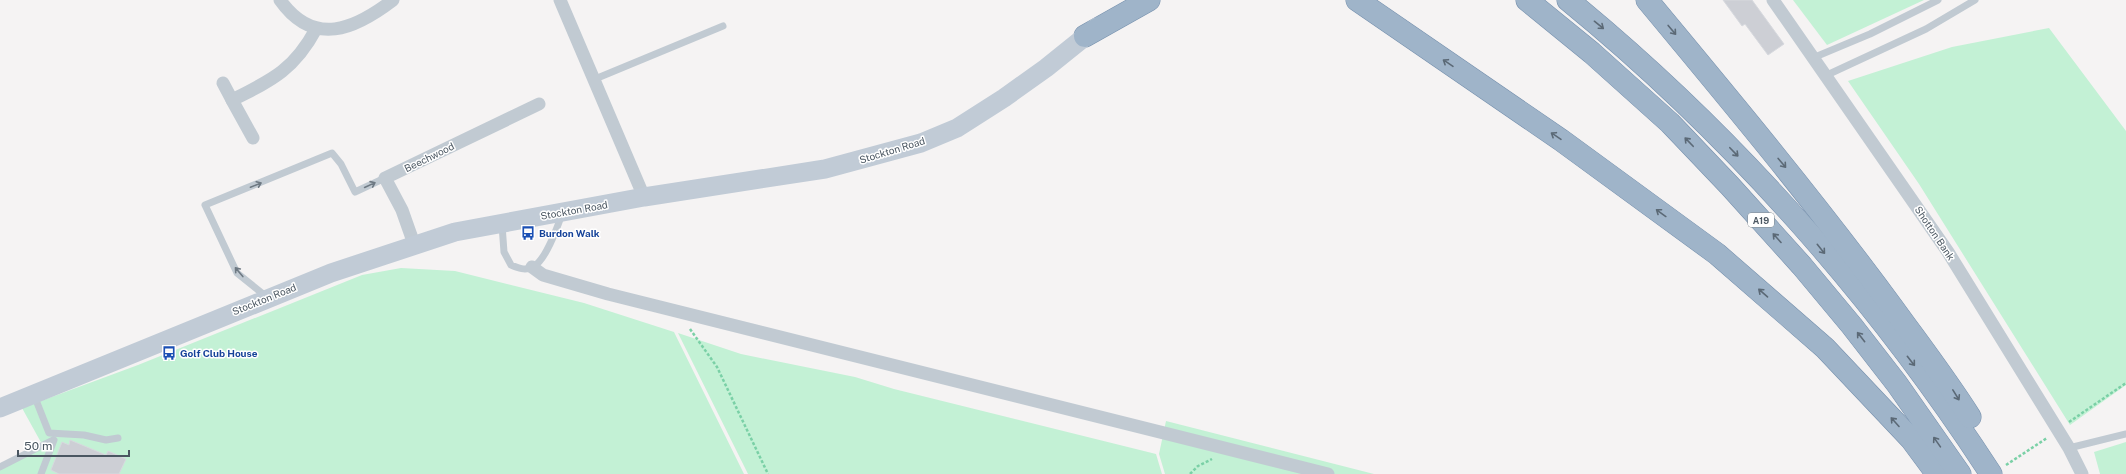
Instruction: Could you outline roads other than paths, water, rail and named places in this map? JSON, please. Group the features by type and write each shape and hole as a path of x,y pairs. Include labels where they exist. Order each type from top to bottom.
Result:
{"highway":[{"path":"1103,22 1118,0"},
{"path":"1085,36 1149,0"},
{"path":"1357,0 1561,140 1717,254 1830,353 1911,439 1937,474"},
{"name":"A19","path":"1527,0 1592,53 1670,123 1730,186 1802,266 1852,326 1897,384 1960,474"},
{"name":"A19","path":"1568,0 1617,40 1692,108 1754,173 1816,243 1875,314 1959,424 1991,474"},
{"path":"1647,0 1789,171 1867,273 1952,389 2005,474"}],"main road":[{"name":"Stockton Road","path":"0,408 33,393 135,354 331,273 414,244 455,232 644,197 825,169 921,143 957,128 1004,98 1046,68 1132,0"}],"street":[{"path":"280,0 288,10 307,25 316,29 342,28 375,14 394,0"},
{"path":"560,0 595,79 644,197"},
{"name":"Shotton Bank","path":"1774,0 1815,57 1948,252 2068,448 2082,474"},
{"path":"232,100 259,87 290,67 309,42 316,29"},
{"path":"223,83 253,138"},
{"name":"Beechwood","path":"385,178 539,104"},
{"path":"385,178 402,210 414,244"},
{"path":"532,267 543,275 677,311 1328,474"}],"lane":[{"path":"1815,57 1870,34 1938,0"},
{"path":"1827,75 1926,29 1975,0"},
{"path":"595,79 723,26"},
{"path":"268,298 237,273 205,206 332,153 341,164 355,192 385,178"},
{"path":"502,223 504,252 511,265 522,269 532,267 540,261 555,234 563,212"},
{"path":"33,393 49,433 55,437"},
{"path":"2068,448 2126,434"},
{"path":"0,467 55,437 84,435 106,440 118,438"},
{"path":"41,474 55,437"}],"place":[{"name":"Burdon Walk","path":"528,233"},
{"name":"Golf Club House","path":"169,353"}]}
